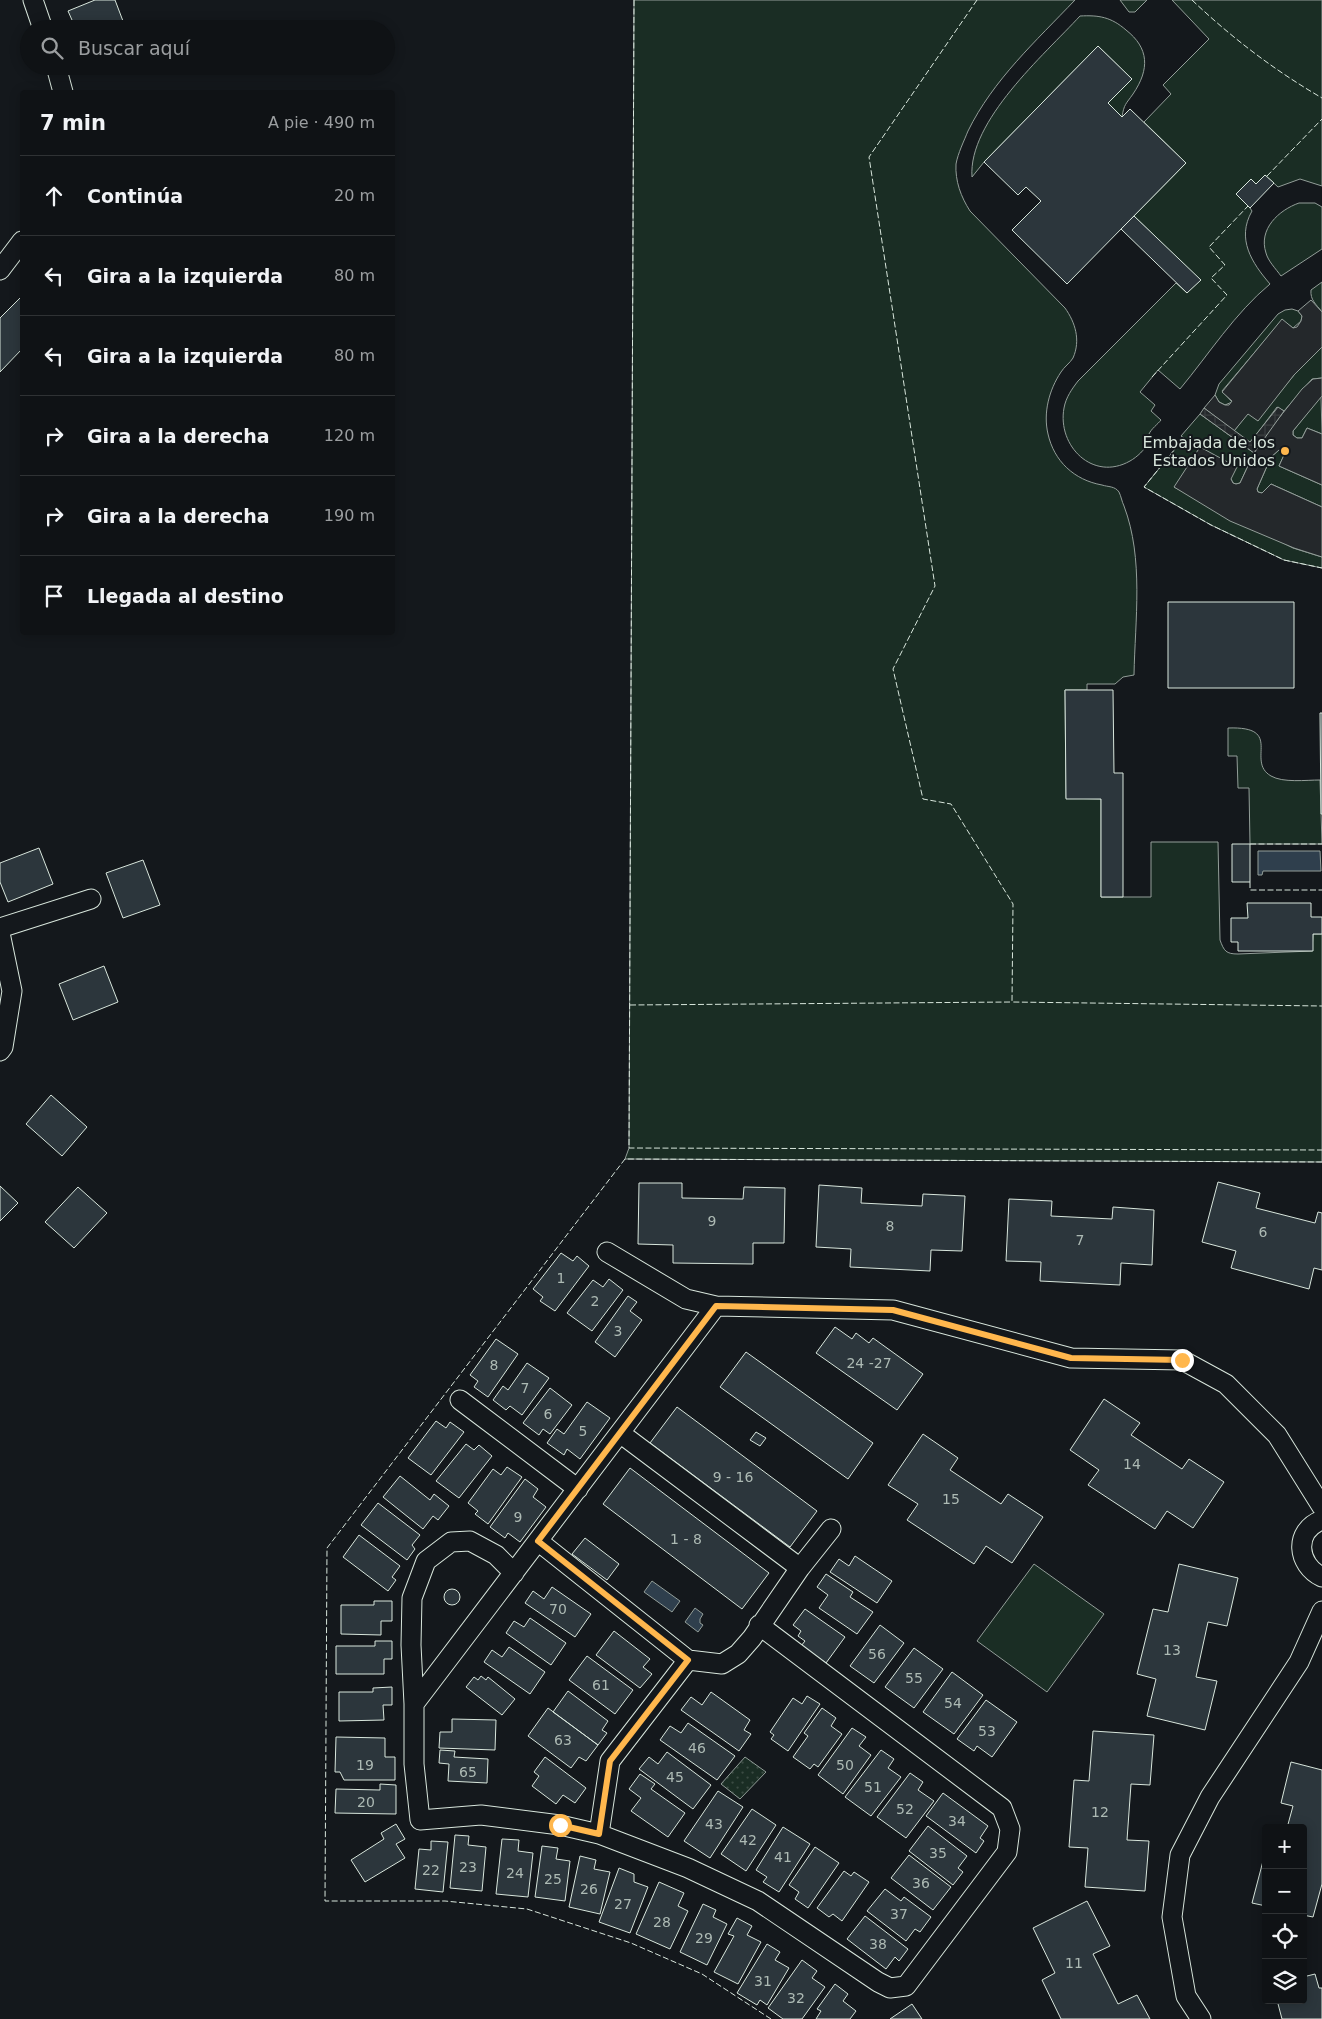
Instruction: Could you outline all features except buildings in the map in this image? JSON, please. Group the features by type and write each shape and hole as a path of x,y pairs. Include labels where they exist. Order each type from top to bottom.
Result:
{"street":[{"path":"33,0 40,20"},
{"path":"58,75 62,90"},
{"path":"0,270 20,244"},
{"path":"0,928 91,899"},
{"path":"0,933 12,991 3,1047 0,1051"},
{"path":"606,1252 686,1299 716,1306 893,1310 1071,1358 1182,1360 1226,1384 1277,1435 1322,1507"},
{"path":"414,1704 716,1306"},
{"path":"460,1400 578,1489"},
{"path":"620,1433 800,1568"},
{"path":"1322,1520 1311,1526 1305,1534 1302,1544 1302,1554 1306,1564 1312,1571 1322,1577"},
{"path":"538,1541 688,1660 722,1664 738,1654 752,1638 800,1568 831,1529"},
{"path":"514,1573 496,1554 470,1541 451,1542 426,1561 412,1598 411,1645 414,1704 414,1764 420,1820 481,1815 560,1825 599,1834 688,1868 758,1901 878,1982 890,1988 906,1986 1007,1852 1010,1829 1002,1808 759,1626"},
{"path":"1201,2019 1186,1996 1172,1917 1180,1855 1210,1797 1299,1662 1322,1611"},
{"path":"599,1834 610,1761 688,1660"}],"green space":[{"path":"634,0 1075,0 1016,62 990,95 968,131 956,164 956,177 959,189 970,211 1065,308 1072,319 1077,345 1073,358 1062,370 1050,394 1046,418 1048,434 1060,461 1074,474 1119,492 1130,526 1134,547 1137,611 1134,675 1123,677 1115,684 1087,684 1087,690 1065,690 1066,798 1101,799 1101,897 1151,897 1151,842 1218,842 1220,940 1226,951 1238,954 1312,951 1313,934 1322,934 1322,1162 625,1159 629,1148"},
{"path":"1120,0 1147,0 1135,12 1129,12"},
{"path":"1172,0 1322,0 1322,186 1300,179 1278,187 1265,175 1256,184 1251,179 1250,208 1252,211 1247,221 1246,241 1248,250 1257,268 1270,284 1245,308 1180,389 1158,370 1140,392 1155,405 1151,411 1161,420 1150,432 1147,445 1130,461 1116,466 1103,467 1080,457 1066,435 1063,422 1064,408 1071,390 1176,283 1187,293 1200,280 1134,216 1186,163 1144,122 1171,94 1163,85 1209,39"},
{"path":"1080,16 1099,17 1115,22 1134,37 1143,52 1144,68 1142,76 1139,85 1126,104 1122,117 1108,103 1132,79 1098,46 984,162 972,177 974,156 982,134 995,112 1029,69"},
{"path":"1299,203 1315,203 1322,207 1322,249 1281,276 1267,256 1264,244 1265,236 1272,222 1284,210"},
{"path":"1322,282 1322,312 1311,297 1311,290"},
{"path":"1292,309 1298,311 1302,316 1301,321 1293,328 1282,320 1222,391 1232,402 1225,405 1219,402 1215,395 1219,384 1278,314"},
{"path":"1322,347 1322,378 1312,379 1284,411 1277,407 1250,443 1234,431 1248,413 1257,420 1294,375"},
{"path":"1321,396 1322,434 1307,428 1302,438 1297,438 1293,435 1293,431"},
{"path":"1200,414 1254,453 1240,483 1233,483 1231,479 1174,487 1293,548 1322,557 1322,568 1284,560 1211,525 1144,487 1184,438 1181,436"},
{"path":"1279,450 1283,451 1284,455 1279,466 1322,485 1322,507 1271,484 1262,493 1258,492 1257,489 1271,457"},
{"path":"1228,728 1245,729 1255,733 1260,738 1261,762 1264,770 1271,776 1288,780 1320,780 1322,844 1250,844 1249,788 1238,788 1237,756 1228,756"},
{"path":"1034,1564 1104,1614 1047,1692 977,1641"},
{"path":"745,1757 766,1772 740,1799 721,1784"}],"shaded area":[{"path":"1311,300 1322,312 1322,347 1294,375 1258,421 1248,414 1234,431 1204,408 1215,395 1219,402 1229,405 1232,401 1222,392 1282,319 1293,328 1297,327 1302,316 1298,311"},
{"path":"1322,378 1322,396 1293,431 1293,435 1297,438 1302,438 1307,428 1322,434 1322,485 1279,466 1284,455 1283,451 1279,450 1271,457 1257,489 1258,492 1262,493 1271,484 1322,507 1322,557 1294,548 1230,521 1174,487 1200,447 1237,467 1231,479 1233,483 1240,483 1254,453 1267,433 1302,389 1313,379"},
{"path":"1278,407 1284,411 1254,453 1200,414 1204,408 1250,442"}],"water":[{"path":"1258,851 1320,851 1321,871 1263,871 1262,875 1258,875"},
{"path":"652,1581 680,1601 672,1612 644,1592"},
{"path":"695,1608 703,1614 700,1623 703,1625 698,1632 685,1622"}],"fence":[{"path":"634,0 629,1148 1322,1150"},
{"path":"977,0 869,157 935,586 893,669 923,799 951,804 1013,904 1012,1002 1322,1006"},
{"path":"1192,0 1254,53 1322,98"},
{"path":"1267,176 1322,119"},
{"path":"1152,377 1227,295 1211,278 1225,265 1209,247 1248,206"},
{"path":"1184,438 1144,487 1211,525 1284,560 1322,568"},
{"path":"1250,844 1322,844"},
{"path":"1250,882 1250,890 1322,890"},
{"path":"630,1005 1012,1002"},
{"path":"771,2019 702,1974 631,1943 527,1909 445,1901 325,1901 327,1548 625,1159 1322,1162"}],"place":[{"name":"Embajada de los Estados Unidos","path":"1285,451"}],"route":[{"path":"560,1825 599,1834 610,1761 688,1660 538,1541 716,1306 893,1310 1071,1358 1182,1360"}]}
